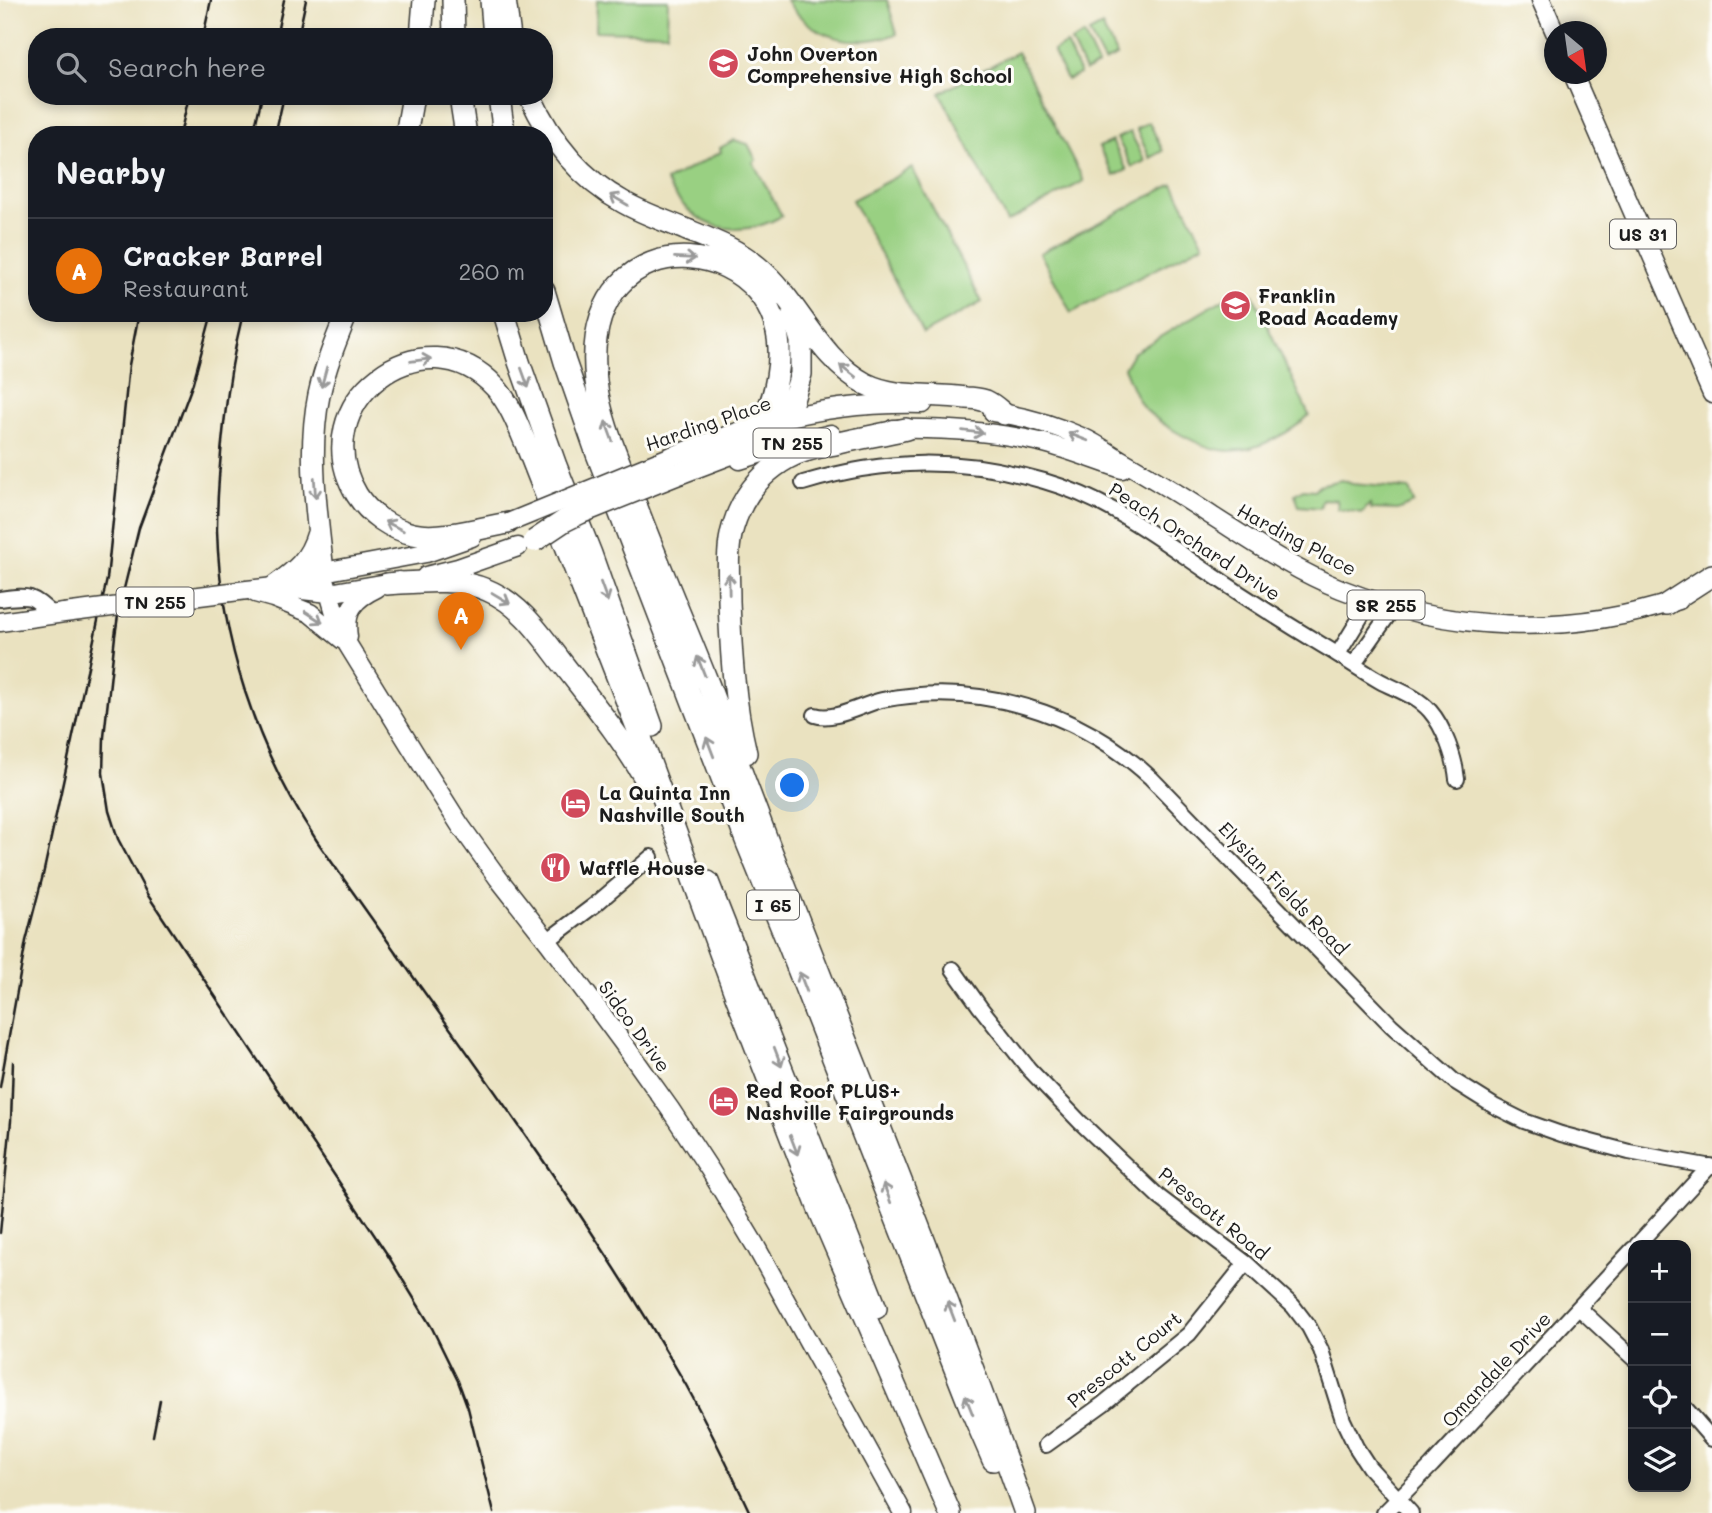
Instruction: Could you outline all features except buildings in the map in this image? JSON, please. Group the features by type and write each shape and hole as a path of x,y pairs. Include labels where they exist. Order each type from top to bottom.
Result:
{"highway":[{"path":"422,28 424,0"},
{"path":"453,0 454,28"},
{"path":"491,0 493,28"},
{"path":"505,0 509,28"},
{"path":"408,126 411,105"},
{"path":"461,105 465,126"},
{"path":"500,105 503,126"},
{"path":"535,105 547,126"},
{"path":"553,137 567,157 601,189 631,206 721,244 760,269 840,366 864,383 894,393 980,399 1004,414"},
{"path":"754,428 765,415 772,397 780,355 774,319 753,286 722,265 685,258 648,264 631,273 618,285 607,302 598,332 595,368 600,404 635,501 924,1238 1025,1513"},
{"path":"526,544 580,513 678,471 763,440 776,430 798,388 802,360 798,327 782,293"},
{"name":"I 65","path":"553,321 607,480 747,843 970,1407 1016,1513"},
{"path":"323,572 313,455 317,410 328,364 343,322"},
{"name":"I 65","path":"507,322 698,858 932,1449 961,1513"},
{"path":"508,523 438,535 420,535 388,524 361,501 345,468 344,431 350,412 365,389 377,377 416,360 439,359 476,372 496,388 507,403 521,431 638,730 736,996 818,1207 950,1513"},
{"path":"769,844 740,729 734,685 729,565 733,526 752,488 771,469 790,457 813,449 906,429"},
{"path":"274,592 308,558 319,531"},
{"path":"1667,604 1712,575"},
{"path":"387,584 467,584 494,593 518,610 600,710 628,751 646,780 686,859"}],"main road":[{"path":"1541,0 1550,21"},
{"name":"US 31","path":"1577,84 1710,382"},
{"name":"Harding Place","path":"678,471 754,428 783,419 842,408 893,404 943,405 1004,414 1085,439 1286,561 1339,588 1420,614 1470,622 1528,625 1598,620 1667,604 1712,587"},
{"name":"Harding Place","path":"274,592 323,572 426,553 508,523 678,471 760,453 812,438 863,430 951,429 995,434 1067,450 1159,482"},
{"name":"TN 255","path":"51,615 247,590 329,593 387,584 458,568 526,544"},
{"name":"Sidco Drive","path":"323,572 338,622 350,648 460,825 657,1091 716,1180 783,1295 903,1513"},
{"path":"350,648 347,625 350,609 361,597 387,584"},
{"name":"TN 255","path":"274,592 310,613 350,648"},
{"path":"0,622 51,615"}],"street":[{"name":"Peach Orchard Drive","path":"803,483 885,465 934,463 992,470 1043,481 1089,497 1140,526 1229,587 1379,680 1416,699 1431,712 1440,727 1454,761 1457,779"},
{"path":"0,599 29,596 37,600 51,615 0,628"},
{"path":"1338,654 1371,600"},
{"path":"1354,664 1394,607"},
{"name":"Elysian Fields Road","path":"815,715 829,717 880,701 904,697 948,695 1004,701 1074,724 1122,753 1151,778 1391,1025 1454,1081 1494,1107 1561,1134 1629,1152 1711,1167"},
{"path":"547,941 651,857"},
{"name":"Prescott Road","path":"953,969 979,1007 1029,1069 1080,1122 1159,1197 1246,1263 1286,1299 1309,1327 1326,1362 1351,1438 1368,1467 1410,1513"},
{"name":"Omandale Drive","path":"1642,1240 1711,1167"},
{"name":"Omandale Drive","path":"1384,1513 1628,1255"},
{"name":"Prescott Court","path":"1046,1445 1103,1404 1189,1334 1246,1263"},
{"path":"1579,1308 1628,1352"},
{"path":"1691,1415 1712,1439"}],"green space":[{"path":"597,0 668,0 667,33 596,31"},
{"path":"786,0 887,0 897,34 865,40 836,37 809,24"},
{"path":"1102,26 1117,56 1104,62 1089,33"},
{"path":"1084,35 1098,65 1085,71 1071,42"},
{"path":"1066,44 1080,74 1067,80 1053,51"},
{"path":"1017,52 1084,181 1007,222 940,93"},
{"path":"1149,122 1163,151 1150,158 1136,129"},
{"path":"1130,132 1145,161 1132,167 1117,138"},
{"path":"734,140 748,144 756,160 753,162 782,216 748,228 716,226 688,210 666,181 721,152 720,148"},
{"path":"1112,141 1127,170 1114,176 1099,147"},
{"path":"912,168 982,302 923,334 852,200"},
{"path":"1173,184 1204,244 1071,313 1040,253"},
{"path":"1233,290 1253,295 1309,415 1274,439 1234,451 1199,444 1157,419 1140,402 1124,368 1133,353 1227,297"},
{"path":"1342,480 1352,484 1409,489 1414,503 1398,510 1371,509 1370,504 1362,513 1338,509 1337,500 1322,499 1320,508 1299,506 1295,494 1303,489 1314,490 1319,485"}],"railway":[{"path":"205,28 211,0"},
{"path":"278,28 284,0"},
{"path":"300,28 306,0"},
{"path":"182,126 187,105"},
{"path":"255,126 260,105"},
{"path":"277,126 282,105"},
{"path":"0,1087 26,941 43,875 107,579 129,365 137,322"},
{"path":"210,322 193,383 139,528 119,609 104,737 103,773 109,811 118,839 147,894 387,1254 432,1328 468,1408 494,1513"},
{"path":"241,322 226,410 217,530 225,612 245,692 259,731 295,806 317,841 508,1109 644,1314 695,1401 750,1513"},
{"path":"0,1233 11,1121 13,1062"},
{"path":"153,1436 160,1400"}],"place":[{"name":"John Overton Comprehensive High School","path":"724,64"},
{"name":"Franklin Road Academy","path":"1235,306"},
{"name":"Cracker Barrel","path":"461,650"},
{"name":"La Quinta Inn Nashville South","path":"576,803"},
{"name":"Waffle House","path":"556,867"},
{"name":"Red Roof PLUS+ Nashville Fairgrounds","path":"723,1101"}]}
